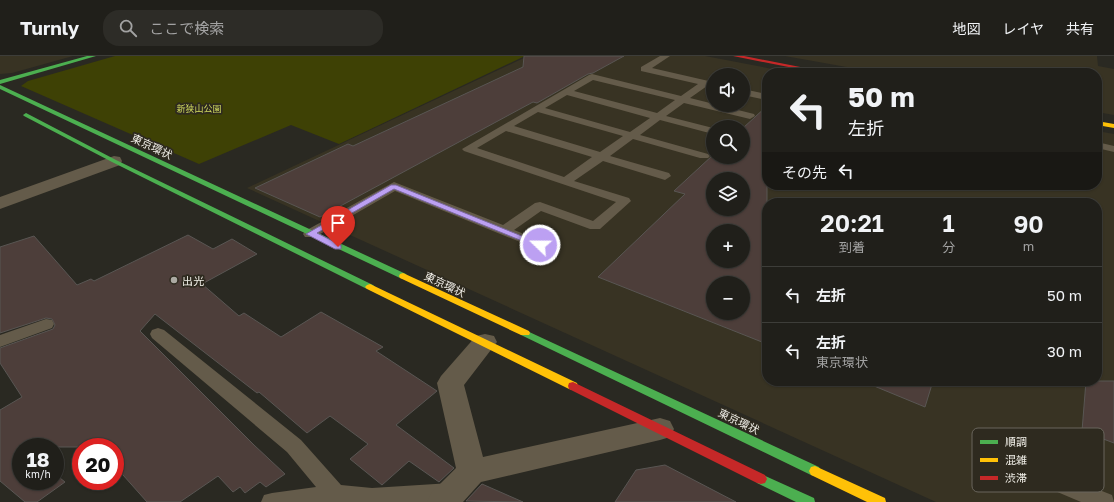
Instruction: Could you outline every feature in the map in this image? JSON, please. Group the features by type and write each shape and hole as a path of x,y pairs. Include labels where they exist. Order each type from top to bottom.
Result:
{"main road":[{"path":"0,82 93,56"},
{"path":"736,56 801,68"},
{"name":"東京環状","path":"0,87 310,234 667,400 880,502"},
{"path":"20,112 114,161 809,502"},
{"path":"1102,124 1114,126"}],"street":[{"path":"0,203 114,161"},
{"path":"472,472 450,383 484,342"},
{"path":"447,497 472,472 660,428"}],"lane":[{"path":"666,56 644,69 706,83"},
{"path":"504,230 540,206 595,226 625,201 468,149 592,77 750,116"},
{"path":"565,182 683,99 706,86"},
{"path":"566,92 706,129"},
{"path":"750,93 762,96"},
{"path":"537,109 704,156"},
{"path":"505,128 665,176"},
{"path":"1102,146 1114,148"},
{"path":"310,234 394,186 552,250"},
{"path":"0,341 46,324"},
{"path":"158,334 294,446 335,494"},
{"path":"1080,492 1104,502"},
{"path":"272,502 335,494 372,497 447,497"}],"shaded area":[{"path":"0,56 73,56 12,73 0,74"},
{"path":"528,56 705,56 768,68 762,68 762,190 1102,190 1102,132 1114,134 1114,502 936,502 247,188"},
{"path":"785,56 1097,56 1098,66 1114,69 1114,115 1102,113 1102,68 852,68"}],"green space":[{"name":"新狭山公園","path":"115,56 525,56 339,144 291,125 199,164 21,86 28,81"}],"building":[{"path":"524,56 624,56 593,73 588,74 537,103 533,102 320,217 255,188 348,144 353,146 523,67"},
{"path":"762,111 762,190 767,190 767,198 762,198 762,342 706,320 750,320 750,276 706,276 706,320 598,277 685,194 674,191 706,161 706,164 750,164 750,122"},
{"path":"188,235 213,249 232,239 257,254 202,284 239,316 244,313 281,337 321,312 383,347 376,351 437,391 396,425 454,468 439,482 409,461 382,485 350,459 368,444 330,416 307,433 259,392 257,393 155,314 140,331 285,474 266,487 260,482 245,493 240,487 233,492 218,476 180,502 147,502 124,476 124,438 72,438 72,447 64,447 64,438 12,438 12,490 54,490 37,502 25,502 0,481 0,410 22,397 0,363 0,348 53,329 55,325 52,319 46,318 0,333 0,247 34,236 77,285 91,279 94,281"},
{"path":"1102,381 1114,381 1114,443 1104,439 1104,428 1082,428 1086,386 1102,386"},
{"path":"874,386 931,386 925,407"},
{"path":"665,465 736,502 615,502 636,470"},
{"path":"482,484 523,502 466,501"}],"traffic: fast":[{"path":"0,82 93,56"},
{"path":"0,87 403,276"},
{"path":"26,115 114,161 370,287"},
{"path":"525,333 815,471"},
{"path":"761,479 809,502"}],"traffic: slow":[{"path":"1102,124 1114,126"},
{"path":"403,276 525,333"},
{"path":"370,287 573,386"},
{"path":"815,471 880,502"}],"traffic: jam":[{"path":"736,56 801,68"},
{"path":"573,386 761,479"}],"place":[{"name":"出光","path":"174,280"}],"route":[{"path":"338,247 310,234 394,186 540,245"}]}
